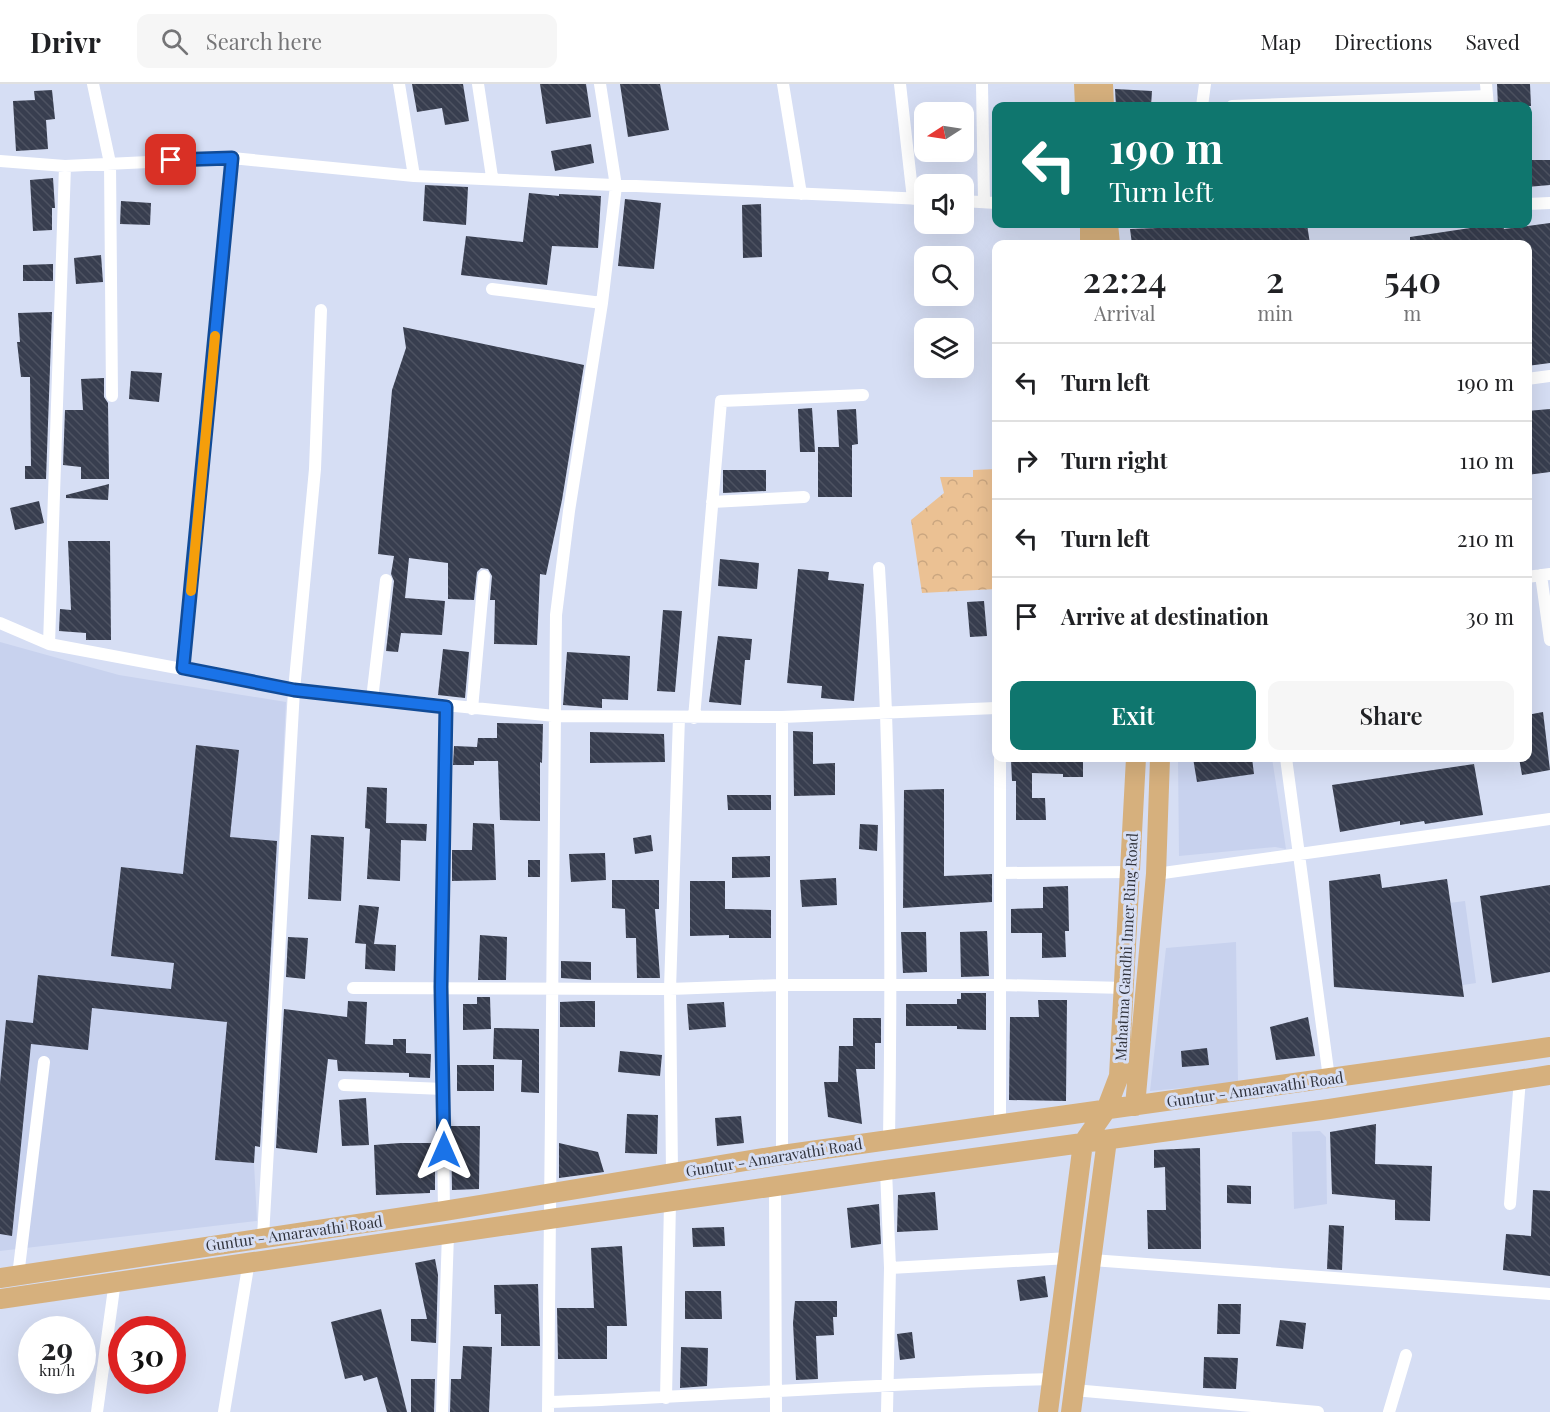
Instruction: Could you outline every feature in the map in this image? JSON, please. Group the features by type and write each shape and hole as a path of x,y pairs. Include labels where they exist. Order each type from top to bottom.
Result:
{"main road":[{"path":"1084,84 1085,102"},
{"path":"1103,84 1104,102"},
{"name":"Mahatma Gandhi Inner Ring Road","path":"1048,1412 1083,1143 1106,1110 1119,1076 1136,762"},
{"name":"Mahatma Gandhi Inner Ring Road","path":"1135,1106 1156,874 1160,762"},
{"name":"Guntur - Amaravathi Road","path":"9,1277 444,1211 782,1155 1550,1047"},
{"path":"1472,1058 1476,1086"},
{"name":"Guntur - Amaravathi Road","path":"0,1299 249,1261 550,1220 1550,1075"},
{"path":"1071,1412 1107,1140"},
{"path":"842,1147 845,1176"}],"street":[{"path":"93,84 110,163 112,396"},
{"path":"399,84 414,176"},
{"path":"478,84 492,177"},
{"path":"600,84 616,186 602,303 568,511 556,615 548,1407 775,1393 887,1383 1053,1379"},
{"path":"783,84 801,194"},
{"path":"900,84 915,174"},
{"path":"974,201 990,202 982,84"},
{"path":"1203,102 1205,84"},
{"path":"1334,102 1487,96"},
{"path":"183,668 232,158"},
{"path":"0,161 65,166 232,158 414,176 492,177 616,186 914,199"},
{"path":"49,644 65,166"},
{"path":"1532,204 1550,203"},
{"path":"492,289 602,303"},
{"path":"263,1237 294,690 315,469 321,310"},
{"path":"1532,378 1550,376"},
{"path":"694,718 721,401 863,395"},
{"path":"712,502 804,497"},
{"path":"879,568 888,712 891,985 889,1140"},
{"path":"1545,574 1550,640"},
{"path":"472,709 484,576"},
{"path":"372,699 386,580"},
{"path":"0,623 49,644 294,690 446,707 555,716 694,718 782,717 992,708"},
{"path":"444,1211 441,987 446,707"},
{"path":"672,1172 670,989 679,717"},
{"path":"782,717 780,986 782,1155"},
{"path":"1000,762 1000,1125"},
{"path":"1287,762 1329,1078"},
{"path":"1156,874 1550,819"},
{"path":"1000,873 1131,872"},
{"path":"353,988 670,989 891,985 1125,988"},
{"path":"9,1277 44,1062"},
{"path":"1510,1204 1520,1079"},
{"path":"344,1085 444,1089"},
{"path":"886,1170 890,1268 886,1412"},
{"path":"775,1186 776,1412"},
{"path":"666,1398 670,1202"},
{"path":"442,1412 448,1234"},
{"path":"890,1268 1069,1258"},
{"path":"1092,1260 1550,1294"},
{"path":"224,1412 249,1261"},
{"path":"97,1412 115,1281"},
{"path":"1389,1412 1406,1355"},
{"path":"1074,1390 1318,1412"}],"shaded area":[{"path":"0,642 119,675 286,702 276,897 254,1163 257,1221 0,1251"},
{"path":"1178,762 1273,762 1286,849 1275,847 1179,856"},
{"path":"1465,901 1476,983 1438,989 1426,906"},
{"path":"1236,942 1238,1083 1150,1091 1166,948"},
{"path":"1320,1131 1326,1137 1327,1204 1294,1209 1292,1132"}],"green space":[{"path":"992,469 992,589 922,593 911,520 944,493 940,477 973,477 973,470"}],"building":[{"path":"412,84 463,84 469,121 445,125 442,108 417,112"},
{"path":"540,84 586,84 591,117 546,124"},
{"path":"620,84 660,84 669,130 628,137"},
{"path":"1497,84 1530,84 1531,102 1498,102"},
{"path":"1115,89 1152,91 1151,102 1116,102"},
{"path":"52,90 55,119 46,120 48,149 16,151 13,101 35,100 34,91"},
{"path":"591,144 594,163 555,171 551,151"},
{"path":"1532,160 1550,160 1550,185 1532,187"},
{"path":"53,178 55,208 52,208 52,230 33,231 30,180"},
{"path":"425,185 468,187 466,225 423,221"},
{"path":"529,193 601,196 598,248 552,246 547,285 461,275 466,236 523,242"},
{"path":"625,199 661,203 654,269 618,266"},
{"path":"121,201 151,203 150,225 120,224"},
{"path":"761,204 762,257 743,258 742,205"},
{"path":"1550,223 1550,363 1532,365 1532,240 1410,240 1410,237 1470,228 1532,228 1532,225"},
{"path":"1308,228 1309,240 1131,240 1130,229"},
{"path":"101,255 103,282 76,284 74,258"},
{"path":"53,264 53,281 23,281 23,265"},
{"path":"52,312 46,479 25,479 25,466 31,466 30,377 21,377 17,342 20,342 18,313"},
{"path":"403,327 584,365 562,500 546,575 540,574 537,645 494,644 495,600 490,600 492,576 488,569 481,568 477,572 474,600 448,599 448,563 409,558 405,598 445,601 442,635 401,633 398,652 386,651 394,581 391,574 394,556 378,554 392,390 406,348"},
{"path":"131,371 162,373 159,402 129,399"},
{"path":"104,378 104,397 108,403 109,479 81,479 81,467 63,465 65,410 83,410 81,379"},
{"path":"812,408 815,452 800,452 798,409"},
{"path":"856,409 858,444 852,445 852,497 818,497 818,447 839,447 837,410"},
{"path":"1550,409 1550,472 1532,474 1532,411"},
{"path":"723,470 766,470 766,491 723,493"},
{"path":"109,484 108,500 66,498 66,495"},
{"path":"39,501 44,523 15,530 10,508"},
{"path":"68,541 110,541 111,640 86,640 86,633 59,631 60,609 71,610"},
{"path":"720,559 759,563 757,589 718,586"},
{"path":"798,569 829,572 828,580 864,584 854,701 821,698 822,686 787,683"},
{"path":"984,601 987,636 970,637 967,602"},
{"path":"663,610 682,611 675,692 657,691"},
{"path":"718,636 752,639 750,660 745,660 741,705 709,702"},
{"path":"443,649 469,652 465,698 438,695"},
{"path":"567,652 630,656 628,700 602,699 602,708 563,705"},
{"path":"1543,712 1550,770 1522,775 1520,762 1532,762 1532,714"},
{"path":"497,723 543,724 542,763 540,762 540,821 500,820 498,761 474,761 474,765 453,765 454,746 477,747 478,738 497,738"},
{"path":"793,731 813,732 813,764 835,763 835,795 794,796"},
{"path":"590,732 664,734 665,762 590,763"},
{"path":"196,745 239,750 230,837 277,841 260,1147 255,1146 254,1163 215,1160 227,1022 92,1008 88,1050 31,1044 12,1236 0,1234 0,1083 6,1020 33,1023 38,975 171,989 174,963 111,956 121,867 183,874"},
{"path":"1011,762 1083,762 1083,777 1032,773 1032,798 1045,798 1046,820 1016,820 1016,781 1012,781"},
{"path":"1194,762 1252,762 1254,774 1197,782"},
{"path":"1474,764 1483,815 1425,824 1424,821 1400,825 1400,821 1340,832 1332,785"},
{"path":"367,787 387,788 386,823 427,824 426,841 401,840 400,881 367,879 370,829 365,828"},
{"path":"944,789 944,876 992,874 992,902 903,908 904,790"},
{"path":"727,795 771,795 771,810 728,810"},
{"path":"473,823 494,824 496,880 452,881 452,850 472,850"},
{"path":"860,824 878,825 877,851 859,849"},
{"path":"311,835 344,837 341,901 308,899"},
{"path":"651,835 653,851 635,854 633,838"},
{"path":"605,853 606,880 571,882 569,854"},
{"path":"770,856 770,877 732,878 732,857"},
{"path":"528,860 540,860 540,877 528,877"},
{"path":"1380,874 1382,888 1447,879 1464,997 1334,987 1329,881"},
{"path":"836,878 837,905 802,907 800,880"},
{"path":"612,880 659,880 659,909 655,909 660,978 637,978 636,938 626,938 625,909 612,908"},
{"path":"690,881 725,881 725,909 771,910 771,938 729,938 729,935 690,936"},
{"path":"1550,885 1550,972 1492,983 1480,896"},
{"path":"1068,886 1069,931 1065,931 1066,957 1042,958 1042,933 1011,933 1011,909 1043,908 1043,887"},
{"path":"359,905 379,907 374,944 396,945 395,971 365,969 366,944 355,943"},
{"path":"987,931 989,976 961,977 960,932"},
{"path":"901,932 926,932 927,972 903,973"},
{"path":"480,935 507,937 506,980 478,980"},
{"path":"288,937 308,938 305,979 286,977"},
{"path":"561,961 591,962 591,980 561,978"},
{"path":"961,993 986,993 986,1030 957,1029 957,1026 906,1026 906,1004 957,1004 957,999 961,999"},
{"path":"477,997 490,997 491,1029 463,1030 463,1004 477,1004"},
{"path":"1038,1000 1067,1000 1066,1101 1009,1100 1010,1017 1039,1017"},
{"path":"348,1001 367,1002 365,1044 393,1045 393,1039 406,1039 406,1053 431,1054 430,1078 409,1077 409,1073 338,1071 337,1060 328,1059 317,1153 276,1148 284,1009 347,1017"},
{"path":"595,1001 595,1027 560,1027 560,1002"},
{"path":"724,1002 726,1027 689,1030 687,1004"},
{"path":"1308,1017 1315,1056 1276,1060 1270,1027"},
{"path":"853,1018 881,1018 881,1043 875,1043 875,1069 856,1069 862,1124 828,1117 824,1082 838,1082 839,1046 853,1046"},
{"path":"494,1028 539,1029 539,1093 521,1092 522,1060 493,1059"},
{"path":"1207,1048 1209,1065 1182,1067 1181,1051"},
{"path":"620,1051 662,1055 660,1076 618,1072"},
{"path":"457,1065 494,1065 494,1091 457,1091"},
{"path":"366,1098 369,1145 342,1146 339,1100"},
{"path":"627,1114 658,1115 657,1154 625,1153"},
{"path":"741,1116 744,1143 717,1146 715,1118"},
{"path":"1376,1124 1375,1164 1432,1166 1430,1221 1395,1220 1395,1200 1332,1194 1330,1132"},
{"path":"451,1126 480,1126 479,1189 452,1190"},
{"path":"435,1143 435,1190 430,1190 430,1193 376,1195 374,1145"},
{"path":"559,1143 598,1152 604,1172 559,1178"},
{"path":"1200,1148 1201,1249 1148,1249 1147,1210 1166,1210 1165,1167 1154,1168 1154,1150"},
{"path":"1227,1185 1251,1186 1251,1204 1227,1203"},
{"path":"1533,1190 1550,1191 1550,1276 1503,1270 1506,1234 1531,1236"},
{"path":"935,1192 938,1230 897,1232 898,1195"},
{"path":"879,1204 881,1244 851,1248 847,1208"},
{"path":"1329,1225 1344,1226 1342,1270 1327,1269"},
{"path":"724,1227 725,1246 693,1247 692,1228"},
{"path":"622,1246 627,1326 607,1326 607,1359 558,1359 557,1308 594,1308 591,1248"},
{"path":"435,1259 438,1275 436,1343 411,1341 411,1319 427,1319 415,1263"},
{"path":"1045,1276 1048,1297 1020,1301 1017,1280"},
{"path":"538,1284 540,1346 501,1346 501,1314 495,1314 494,1285"},
{"path":"685,1291 721,1291 722,1319 685,1319"},
{"path":"795,1301 837,1301 837,1317 833,1317 834,1335 816,1336 818,1379 796,1380 793,1323"},
{"path":"1218,1304 1241,1304 1240,1334 1217,1334"},
{"path":"381,1309 407,1412 387,1412 377,1377 364,1381 362,1375 345,1379 331,1322"},
{"path":"1280,1320 1306,1323 1303,1349 1276,1346"},
{"path":"912,1332 915,1358 900,1360 897,1334"},
{"path":"463,1346 492,1347 489,1412 450,1412 451,1379 461,1379"},
{"path":"681,1347 708,1348 707,1386 680,1388"},
{"path":"1204,1357 1238,1358 1236,1389 1203,1388"},
{"path":"411,1379 435,1379 434,1412 411,1412"}],"slow traffic":[{"path":"191,591 215,336"}],"route":[{"path":"171,160 232,158 183,668 294,690 446,707 441,987 444,1150"}]}
